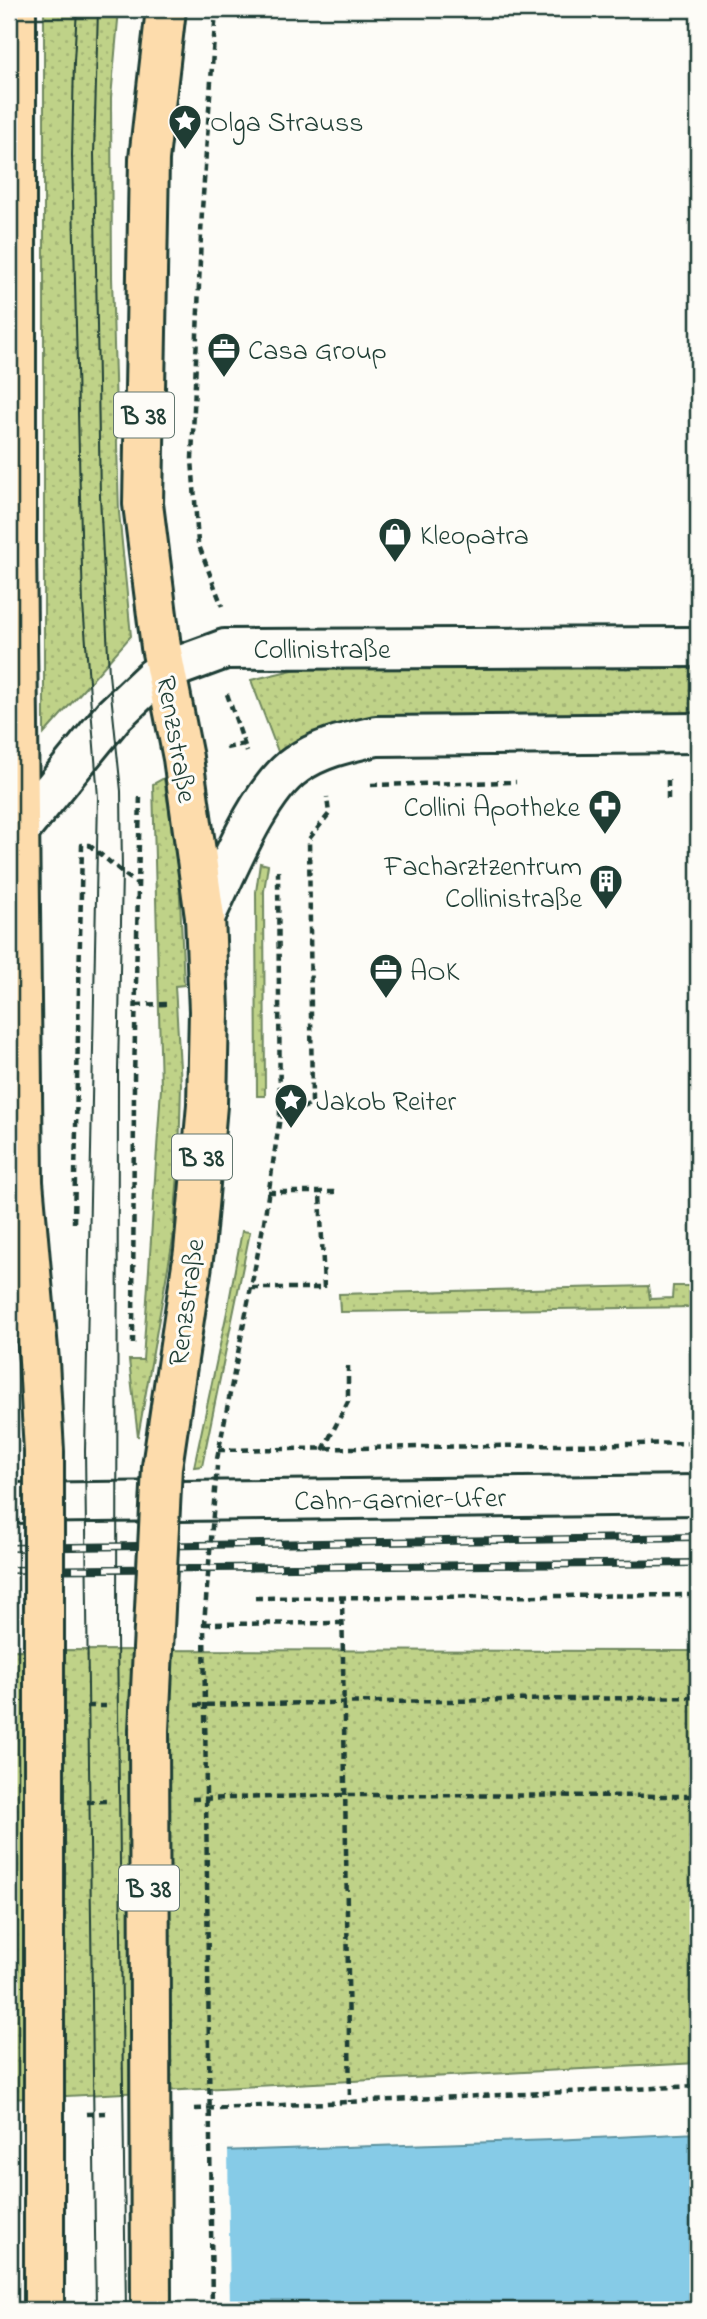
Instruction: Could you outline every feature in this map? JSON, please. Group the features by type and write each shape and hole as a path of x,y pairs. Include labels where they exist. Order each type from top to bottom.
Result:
{"main road":[{"path":"16,9 16,513 23,1182 44,1452 44,2310"},
{"name":"Renzstraße","path":"151,2310 149,1730 162,1467 194,1251 207,1105 209,1011 205,917 183,758 165,671 143,503 149,159 166,9"}],"street":[{"name":"Collinistraße","path":"20,830 113,716 153,678 225,649 698,647"},
{"path":"205,917 263,800 295,765 329,747 376,736 698,733"},
{"name":"Cahn-Garnier-Ufer","path":"9,1503 698,1494"}],"path":[{"path":"216,9 202,210 192,459 198,543 224,611 225,688 263,800"},
{"path":"668,800 668,779 678,779"},
{"path":"366,785 517,782"},
{"path":"280,1117 312,1104 309,839 329,814"},
{"path":"74,1235 82,845 89,845 138,885"},
{"path":"212,2310 204,1623 218,1450 252,1288 280,1117 278,870"},
{"path":"133,1345 138,899"},
{"path":"136,1005 169,1004"},
{"path":"268,1192 339,1192"},
{"path":"252,1288 324,1288 320,1192"},
{"path":"323,1450 348,1402 348,1366"},
{"path":"218,1450 698,1443"},
{"path":"255,1598 698,1595"},
{"path":"342,1596 350,2102"},
{"path":"204,1623 343,1623"},
{"path":"190,1705 698,1697"},
{"path":"79,1706 107,1706"},
{"path":"184,1799 346,1795 698,1796"},
{"path":"76,1802 117,1801"},
{"path":"186,2110 698,2086"},
{"path":"77,2115 118,2113"}],"green space":[{"path":"44,9 119,9 111,98 112,277 119,512 131,636 44,734"},
{"path":"698,666 698,713 372,717 322,729 280,757 251,680 301,668"},
{"path":"164,778 179,877 184,985 175,986 181,1084 179,1160 173,1239 138,1437 129,1360 143,1360 161,1088 153,784"},
{"path":"260,863 268,865 264,891 265,1096 257,1096 256,892"},
{"path":"242,1231 250,1232 202,1466 194,1467 227,1312"},
{"path":"648,1286 650,1299 672,1298 673,1286 698,1286 698,1307 340,1312 339,1294"},
{"path":"9,1650 698,1651 698,2063 9,2099"}],"water":[{"path":"698,2133 698,2310 9,2310 9,2158"}],"pier":[{"path":"228,2147 230,2310 9,2310 9,2154"}],"tram line":[{"path":"77,9 72,155 80,496 83,605 98,797 85,1451 96,2310"},
{"path":"98,9 94,154 100,496 109,674 121,791 122,872 118,1071 117,1638 126,2310"}],"railway":[{"path":"9,1548 698,1537"},
{"path":"9,1570 698,1563"}],"place":[{"name":"Olga Strauss","path":"185,151"},
{"name":"Casa Group","path":"224,379"},
{"name":"Kleopatra","path":"395,564"},
{"name":"Collini Apotheke","path":"605,836"},
{"name":"Facharztzentrum Collinistraße","path":"606,911"},
{"name":"AOK","path":"386,1000"},
{"name":"Jakob Reiter","path":"291,1130"}]}
